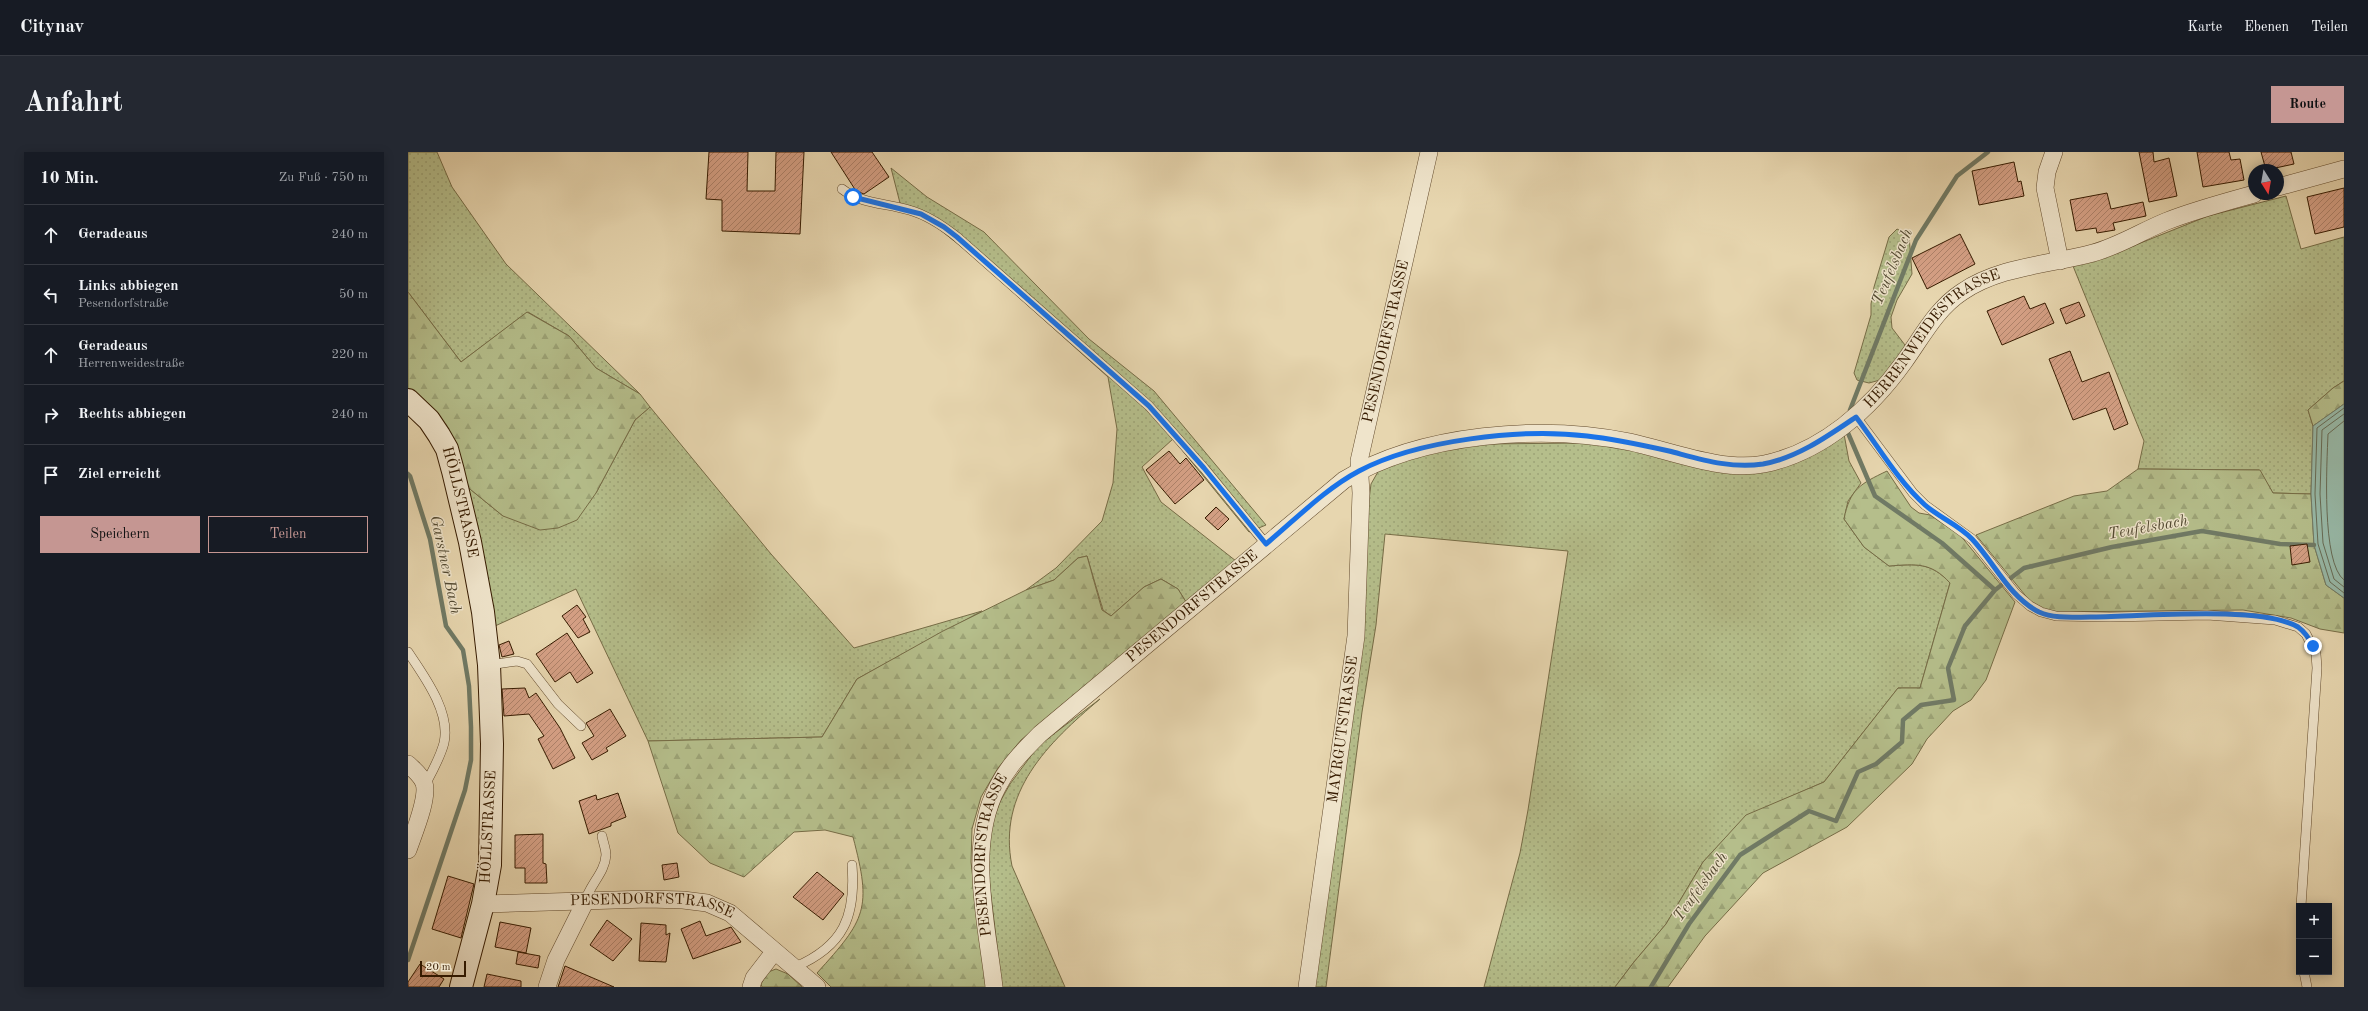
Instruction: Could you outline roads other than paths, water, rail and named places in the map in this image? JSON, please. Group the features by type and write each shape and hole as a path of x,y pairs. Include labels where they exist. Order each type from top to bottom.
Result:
{"street":[{"name":"PESENDORFSTRASSE","path":"994,987 982,886 981,852 983,829 989,805 998,786 1019,756 1040,734 1266,544 1338,485 1359,471 1360,452 1429,152"},
{"path":"2054,152 2047,172 2045,188 2060,261"},
{"path":"2284,185 2344,168"},
{"name":"HERRENWEIDESTRASSE","path":"1359,471 1394,456 1425,448 1503,436 1545,434 1586,435 1627,442 1722,464 1742,466 1764,464 1802,450 1856,417 1885,387 1946,304 1978,282 2001,274 2106,249 2169,220 2248,196"},
{"name":"HÖLLSTRASSE","path":"408,400 429,420 447,449 470,542 483,612 489,665 492,744 490,866 483,904 461,987"},
{"name":"MAYRGUTSTRASSE","path":"1307,987 1356,636 1360,519 1359,471"},
{"path":"408,764 417,772 425,786 424,801 408,850"},
{"name":"PESENDORFSTRASSE","path":"483,904 648,899 682,900 707,903 730,913 817,987"},
{"path":"547,987 556,960 585,902"},
{"path":"751,987 754,978 774,952"}],"lane":[{"path":"842,189 859,200 921,214 944,227 957,237 1149,406 1204,468 1266,544"},
{"path":"1856,417 1913,493 1940,517 1972,539 2006,583 2030,606 2041,612 2056,616 2110,617 2207,615 2254,617 2288,623 2306,634 2316,654 2317,668 2301,903"},
{"path":"408,652 436,699 445,728 444,741 440,757 425,786"},
{"path":"489,665 517,661 527,664 558,704 581,726"},
{"path":"585,902 587,893 601,873 606,855 602,836"},
{"path":"795,967 819,954 840,936 851,908 853,896 852,865"},
{"path":"2305,975 2307,987"}],"water":[{"path":"2344,404 2344,598 2326,585 2314,545 2311,494 2313,426"}],"waterway":[{"name":"Teufelsbach","path":"1850,410 1916,240 1957,176 1988,152"},
{"name":"Teufelsbach","path":"1848,433 1875,496 1942,543 1995,590"},
{"name":"Garstner Bach","path":"408,474 410,476 430,539 446,626 463,650 469,686 471,727 471,760 465,790 408,960"},
{"name":"Teufelsbach","path":"1651,987 1689,924 1740,855 1809,811 1836,821 1858,772 1876,764 1902,742 1903,720 1921,705 1954,700 1948,668 1965,626 1995,590 2024,568 2112,547 2202,531 2280,544 2314,545"}]}
